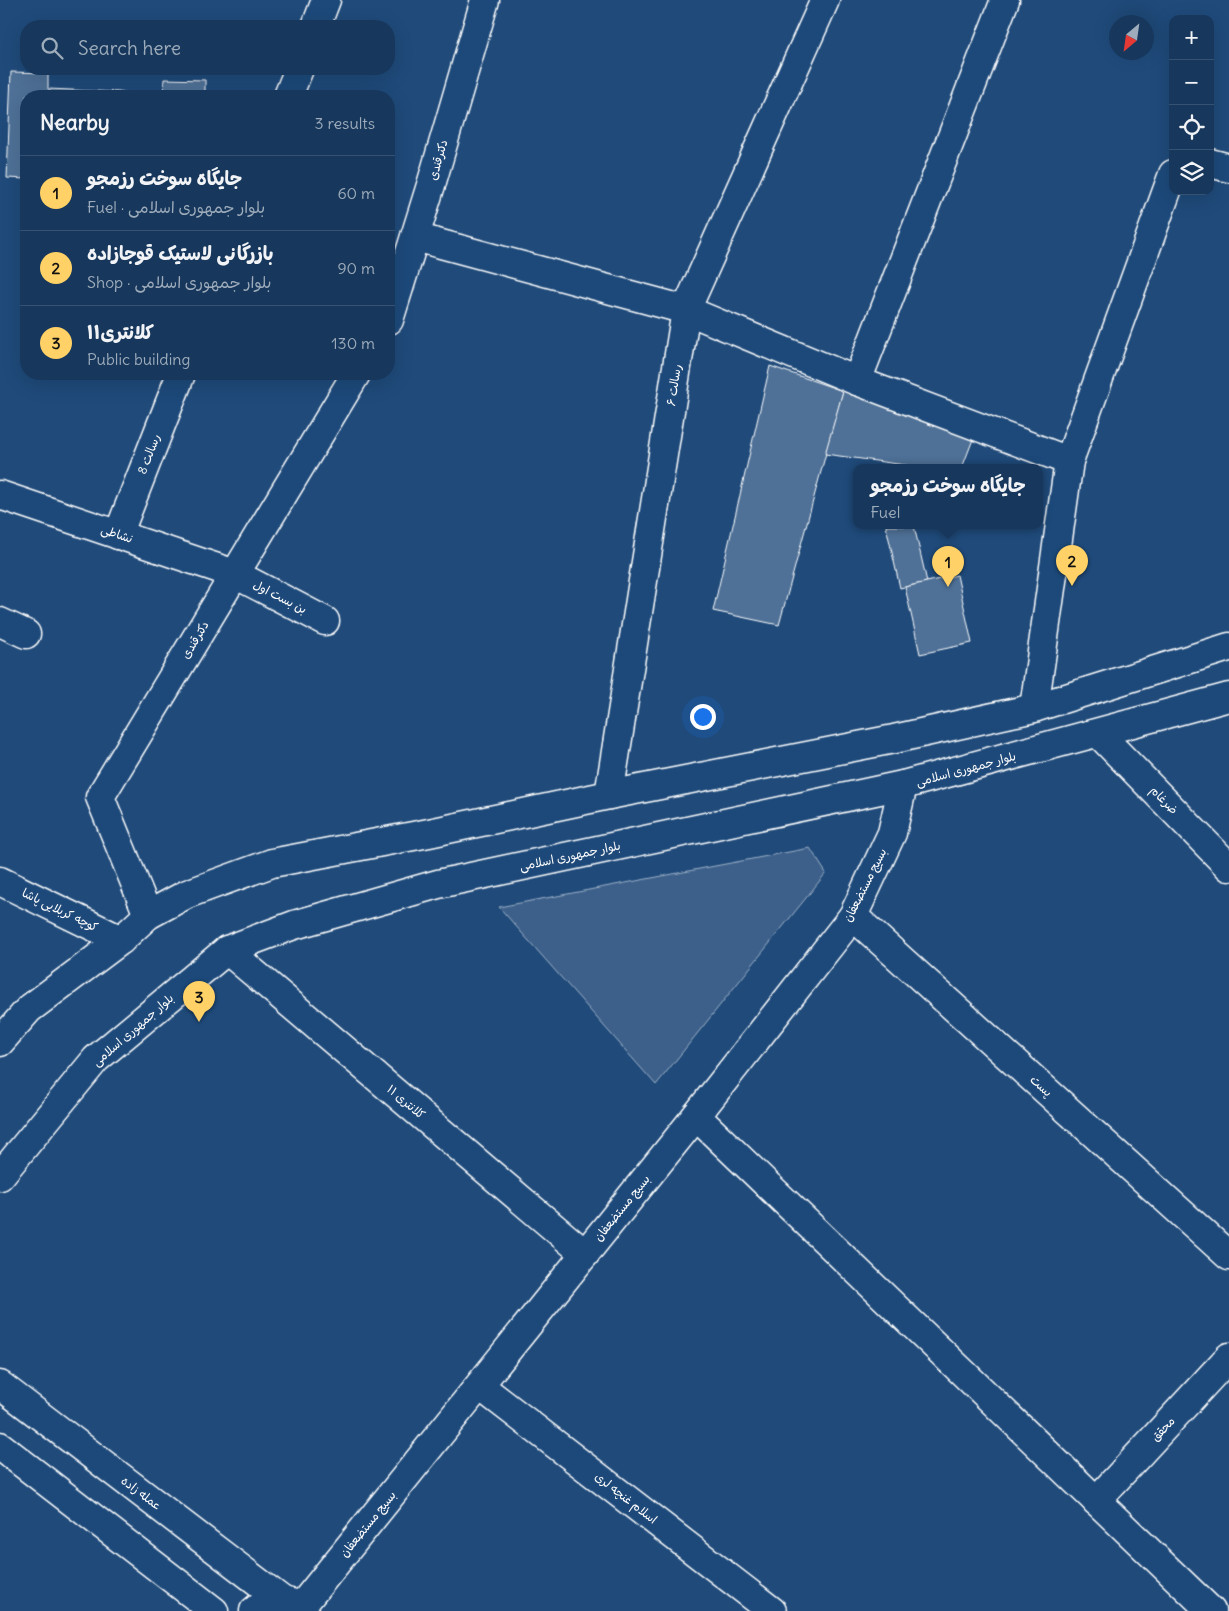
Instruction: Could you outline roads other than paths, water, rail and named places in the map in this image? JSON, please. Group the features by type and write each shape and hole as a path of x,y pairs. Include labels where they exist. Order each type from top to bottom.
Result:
{"street":[{"path":"318,20 326,0"},
{"name":"دکترقندی","path":"395,301 486,0"},
{"name":"رسالت ۶","path":"609,795 686,310 825,0"},
{"path":"856,381 1004,0"},
{"path":"290,90 297,75"},
{"path":"1214,164 1229,168"},
{"path":"1034,708 1069,461 1169,185"},
{"path":"415,238 686,310 856,381 1069,461"},
{"name":"رسالت 8","path":"118,534 179,380"},
{"name":"دکترقندی","path":"148,915 100,797 352,380"},
{"name":"نشاطی","path":"0,495 235,574"},
{"name":"بن بست اول","path":"235,574 325,620"},
{"path":"0,622 26,634"},
{"path":"0,1042 30,1009 121,940 148,915 187,894 272,862 429,833 609,795 894,739 1034,708 1229,647"},
{"name":"بلوار جمهوری اسلامی","path":"0,1176 96,1059 228,950 294,925 438,884 903,785 1099,734 1229,697"},
{"name":"ضرغام","path":"1099,734 1229,867"},
{"name":"بسیج مستضعفان","path":"295,1606 480,1386 853,916 892,833 903,785"},
{"name":"کوچه کربلایی پاشا","path":"0,881 121,940"},
{"name":"پست","path":"853,916 1229,1256"},
{"name":"کلانتری ۱۱","path":"228,950 585,1254"},
{"path":"696,1116 1211,1611"},
{"name":"محقق","path":"1096,1501 1229,1357"},
{"name":"عمله زاده","path":"0,1385 295,1606"},
{"name":"اسلام غنچه لری","path":"480,1386 772,1611"},
{"path":"0,1446 214,1611"},
{"path":"254,1611 264,1603 295,1606"}],"place":[{"name":"بازرگانی لاستیک قوجازاده","path":"1072,586"},
{"name":"جایگاه سوخت رزمجو","path":"948,587"},
{"name":"کلانتری۱۱","path":"199,1022"}]}
